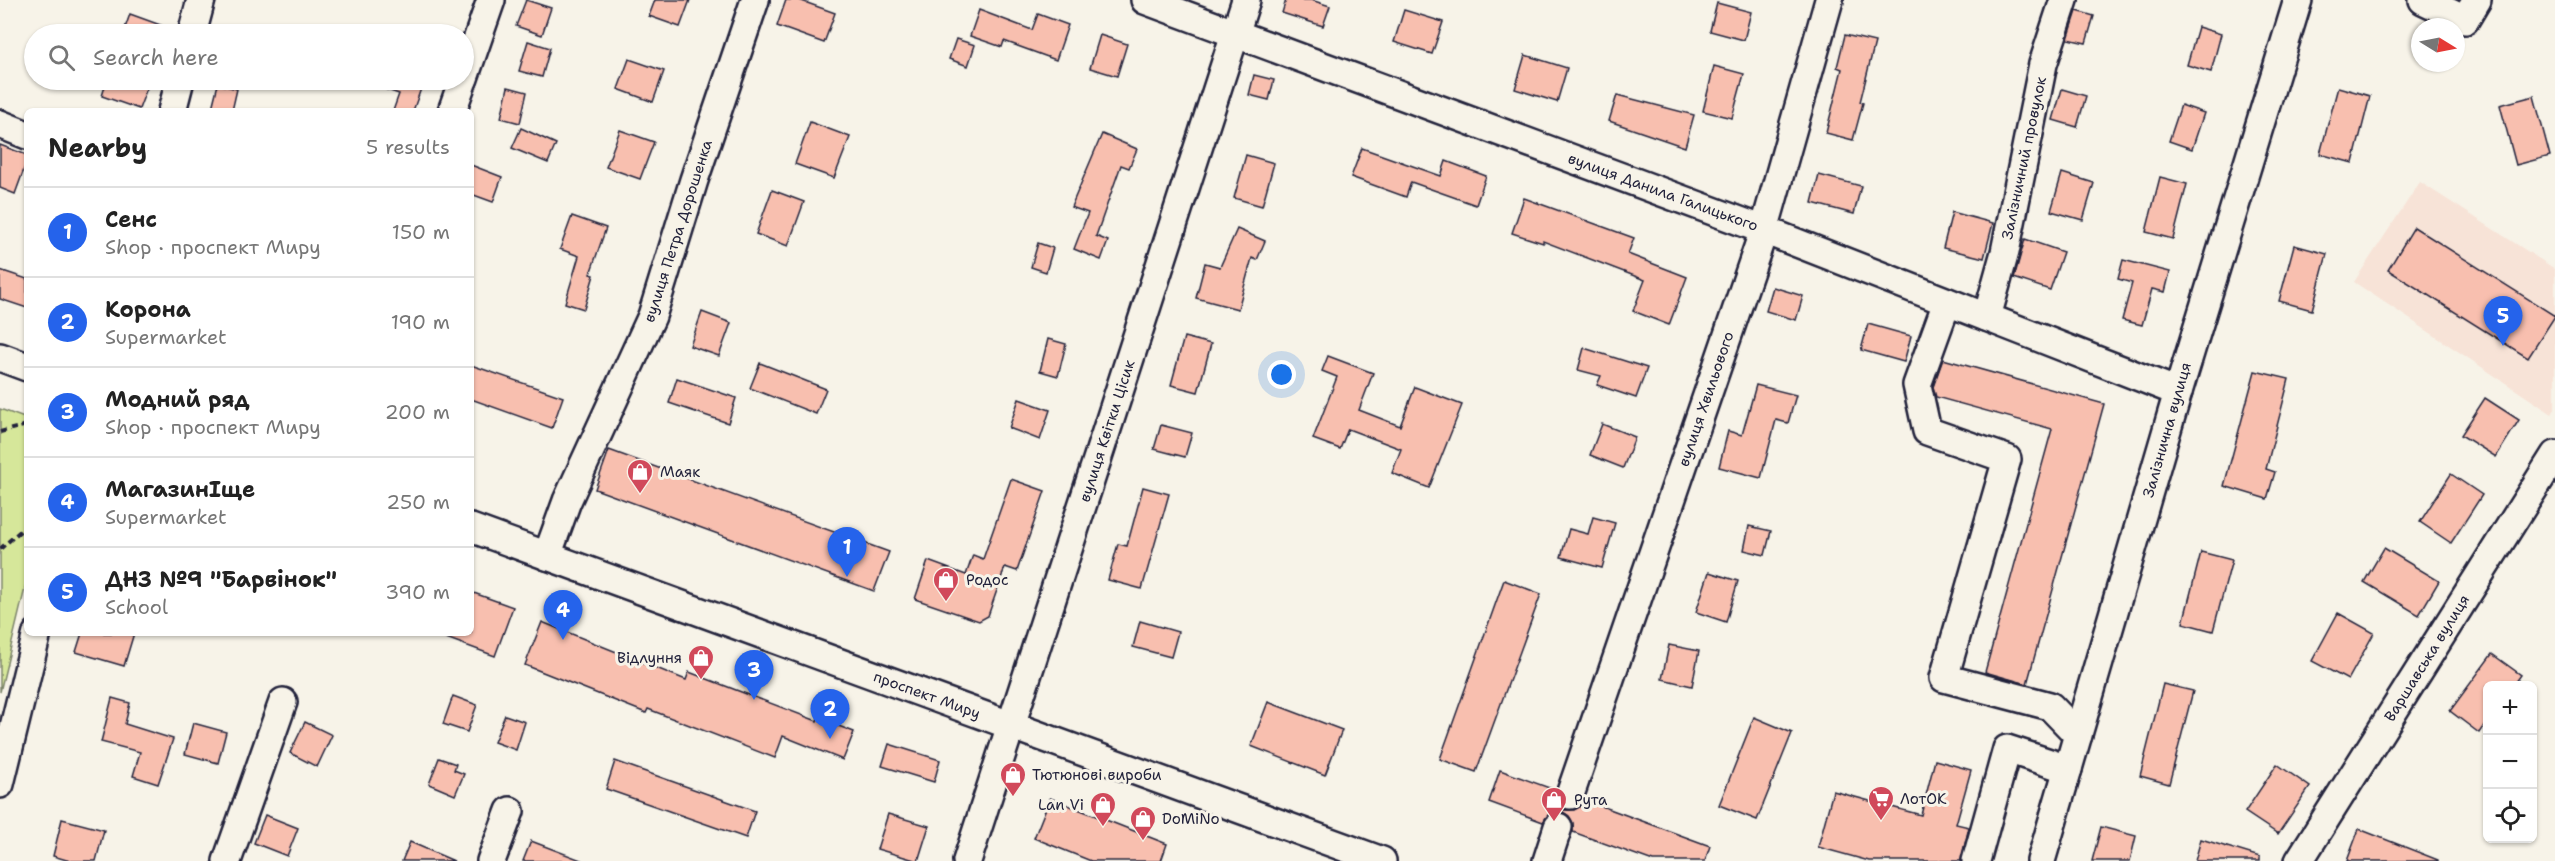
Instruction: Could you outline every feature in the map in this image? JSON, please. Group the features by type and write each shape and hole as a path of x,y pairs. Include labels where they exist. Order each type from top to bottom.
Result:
{"street":[{"path":"195,24 201,0"},
{"path":"474,48 491,0"},
{"name":"вулиця Петра Дорошенка","path":"547,556 567,501 652,316 694,180 755,0"},
{"name":"вулиця Данила Галицького","path":"1145,0 1764,230 2178,392"},
{"name":"вулиця Квітки Цісик","path":"967,861 1246,0"},
{"name":"вулиця Хвильового","path":"1570,795 1764,230 1829,0"},
{"name":"Залізничний провулок","path":"1987,317 2005,252 2043,64 2064,0"},
{"name":"Залізнична вулиця","path":"2041,861 2178,392 2298,0"},
{"path":"2423,0 2465,20 2477,0"},
{"path":"173,108 177,90"},
{"path":"453,108 459,90"},
{"path":"0,124 24,134"},
{"path":"1947,302 1917,385 1927,431 2007,459 1944,678 2050,706 2078,735"},
{"path":"0,357 24,366"},
{"name":"Варшавська вулиця","path":"2299,861 2555,455"},
{"name":"проспект Миру","path":"474,529 1382,861"},
{"path":"0,784 37,636"},
{"path":"227,861 283,702"},
{"path":"1976,861 2007,749 2068,769"},
{"path":"491,861 510,811"},
{"path":"1547,861 1558,827"}],"path":[{"path":"0,432 24,426"},
{"path":"0,549 24,528"}],"shaded area":[{"path":"2420,182 2555,269 2555,409 2552,414 2354,282"}],"green space":[{"path":"0,409 24,418 24,592 0,692"}],"building":[{"path":"526,0 551,8 542,35 516,26"},
{"path":"655,0 690,0 680,27 649,16"},
{"path":"786,0 799,0 835,13 824,43 777,26"},
{"path":"1286,0 1311,0 1330,6 1323,26 1282,13"},
{"path":"1717,3 1751,12 1744,40 1710,31"},
{"path":"979,10 1032,30 1038,14 1068,25 1056,60 1004,41 1002,47 970,36"},
{"path":"1404,10 1443,22 1432,54 1394,42"},
{"path":"2077,11 2094,16 2086,43 2068,39"},
{"path":"130,14 158,24 126,24"},
{"path":"2198,27 2221,34 2211,72 2187,65"},
{"path":"1100,35 1127,44 1117,76 1090,68"},
{"path":"1845,35 1875,42 1853,140 1826,133 1842,69 1837,67"},
{"path":"956,39 975,45 968,66 949,59"},
{"path":"528,41 550,48 542,77 519,71"},
{"path":"1525,55 1567,68 1557,102 1515,89"},
{"path":"629,59 664,71 653,102 618,89"},
{"path":"1714,66 1744,74 1732,118 1703,111"},
{"path":"1254,75 1274,80 1269,100 1249,95"},
{"path":"508,87 527,92 520,123 501,118"},
{"path":"2338,87 2370,96 2353,163 2320,154"},
{"path":"2062,89 2086,96 2077,127 2053,120"},
{"path":"104,90 146,90 139,108 102,96"},
{"path":"216,90 237,90 233,108 212,108"},
{"path":"387,90 420,90 414,108 394,108 399,94"},
{"path":"1617,95 1694,115 1685,147 1609,121"},
{"path":"2534,96 2550,156 2516,165 2500,105"},
{"path":"2181,105 2204,113 2192,149 2169,141"},
{"path":"810,122 850,137 834,178 795,164"},
{"path":"521,128 556,144 548,163 512,148"},
{"path":"620,130 654,142 640,179 606,167"},
{"path":"1102,134 1137,149 1129,168 1121,165 1096,236 1108,241 1101,260 1074,249 1088,213 1071,207"},
{"path":"0,145 24,154 24,169 15,194 0,188"},
{"path":"1362,148 1441,176 1446,161 1486,176 1476,205 1411,182 1406,197 1351,177"},
{"path":"1246,155 1274,163 1262,206 1234,198"},
{"path":"474,166 502,177 493,202 474,195"},
{"path":"2062,173 2094,183 2083,220 2051,211"},
{"path":"1819,175 1861,186 1854,214 1812,203"},
{"path":"2160,177 2187,184 2173,239 2146,232"},
{"path":"772,190 804,202 788,246 756,234"},
{"path":"1524,198 1634,238 1628,254 1687,277 1669,325 1633,311 1645,280 1543,241 1543,243 1512,233"},
{"path":"1952,212 1993,223 1984,258 1943,248"},
{"path":"572,216 606,228 590,274 594,275 584,309 565,303 579,256 560,249"},
{"path":"2414,227 2555,316 2528,358 2388,270"},
{"path":"1237,229 1265,241 1257,260 1252,258 1238,309 1196,298 1205,263 1220,267"},
{"path":"2025,239 2063,252 2050,290 2014,278"},
{"path":"1038,243 1053,248 1046,272 1031,267"},
{"path":"2294,245 2327,254 2312,310 2279,301"},
{"path":"2123,260 2170,272 2165,292 2152,289 2142,325 2122,320 2132,283 2118,279"},
{"path":"0,270 24,278 24,307 0,299"},
{"path":"1773,287 1803,296 1796,320 1766,311"},
{"path":"702,312 731,323 719,356 690,346"},
{"path":"1868,324 1911,336 1904,362 1861,350"},
{"path":"1184,337 1211,344 1198,392 1171,385"},
{"path":"1048,339 1066,344 1058,376 1040,371"},
{"path":"1584,348 1647,368 1636,398 1597,385 1601,376 1578,370"},
{"path":"1328,356 1373,373 1359,410 1400,426 1415,387 1462,405 1429,488 1392,473 1401,449 1348,429 1340,449 1313,439 1337,377 1322,371"},
{"path":"1943,359 2104,404 2027,684 1985,672 2052,429 1936,397 1933,387"},
{"path":"760,363 826,389 816,414 750,388"},
{"path":"474,366 563,397 552,428 474,400"},
{"path":"2255,371 2289,379 2266,469 2275,472 2267,499 2224,486"},
{"path":"677,378 736,398 728,423 669,403"},
{"path":"1756,385 1796,395 1788,423 1776,420 1761,478 1719,467 1728,431 1742,435"},
{"path":"2485,398 2519,420 2496,457 2461,435"},
{"path":"1019,399 1050,410 1040,440 1009,428"},
{"path":"1602,424 1635,437 1623,468 1590,455"},
{"path":"1161,425 1192,433 1185,457 1154,449"},
{"path":"609,450 889,552 874,591 595,489"},
{"path":"2451,474 2482,495 2451,543 2420,522"},
{"path":"1011,479 1045,491 1017,571 1005,567 988,616 979,621 915,599 928,561 966,575 973,555 983,559"},
{"path":"1143,487 1169,494 1142,589 1108,580 1118,544 1127,546"},
{"path":"1593,517 1615,523 1602,568 1561,557 1569,529 1588,534"},
{"path":"1749,526 1771,531 1765,555 1744,550"},
{"path":"2384,548 2439,581 2419,615 2364,582"},
{"path":"2201,552 2232,560 2213,631 2183,623"},
{"path":"1709,572 1738,581 1726,622 1696,612"},
{"path":"1504,580 1541,594 1476,772 1440,759"},
{"path":"474,593 513,607 495,656 441,636 474,636"},
{"path":"2338,613 2374,633 2348,680 2312,661"},
{"path":"1140,621 1178,632 1171,657 1133,647"},
{"path":"542,622 686,680 689,672 817,721 818,718 854,732 843,760 783,736 775,758 648,709 646,713 525,665"},
{"path":"81,636 133,636 124,666 76,652"},
{"path":"1669,645 1699,651 1692,686 1662,679"},
{"path":"2492,654 2521,675 2517,681 2483,681 2483,727 2479,733 2450,711"},
{"path":"2163,684 2193,691 2169,784 2140,776"},
{"path":"453,696 477,705 467,732 443,724"},
{"path":"112,698 130,703 125,724 173,739 158,784 133,776 140,752 101,742"},
{"path":"1268,702 1342,730 1325,775 1251,746"},
{"path":"505,715 525,722 516,750 494,742"},
{"path":"1754,717 1792,733 1757,820 1719,805"},
{"path":"305,722 332,735 317,767 290,753"},
{"path":"193,723 226,732 218,763 185,754"},
{"path":"889,744 940,760 934,782 882,766"},
{"path":"439,758 456,764 454,770 464,774 455,795 429,784"},
{"path":"1935,760 1971,770 1956,824 1969,827 1961,861 1869,861 1818,847 1833,791 1921,815"},
{"path":"615,761 755,811 746,838 606,789"},
{"path":"2277,764 2310,787 2278,834 2245,812"},
{"path":"1500,770 1555,790 1555,799 1564,810 1574,810 1585,800 1710,846 1705,861 1653,861 1573,832 1573,823 1563,812 1548,815 1543,822 1489,802"},
{"path":"1050,798 1167,844 1161,861 1091,861 1034,838"},
{"path":"888,814 929,826 918,861 877,849"},
{"path":"265,815 298,828 287,856 254,843"},
{"path":"62,819 104,830 96,861 70,861 53,856"},
{"path":"2101,827 2136,836 2130,861 2092,861"},
{"path":"2359,829 2438,860 2438,861 2347,861"},
{"path":"2201,839 2260,857 2260,861 2195,861"},
{"path":"531,841 581,860 523,861"},
{"path":"410,842 454,861 402,861"}],"place":[{"name":"ДНЗ №9 \"Барвінок\"","path":"2503,346"},
{"name":"Маяк","path":"640,495"},
{"name":"Сенс","path":"847,577"},
{"name":"Родос","path":"946,603"},
{"name":"МагазинІще","path":"563,640"},
{"name":"Відлуння","path":"701,681"},
{"name":"Модний ряд","path":"754,700"},
{"name":"Корона","path":"830,739"},
{"name":"Тютюнові вироби","path":"1013,798"},
{"name":"ЛотОК","path":"1881,822"},
{"name":"Рута","path":"1554,823"},
{"name":"Lan Vi","path":"1103,828"},
{"name":"DoMiNo","path":"1143,842"}]}
